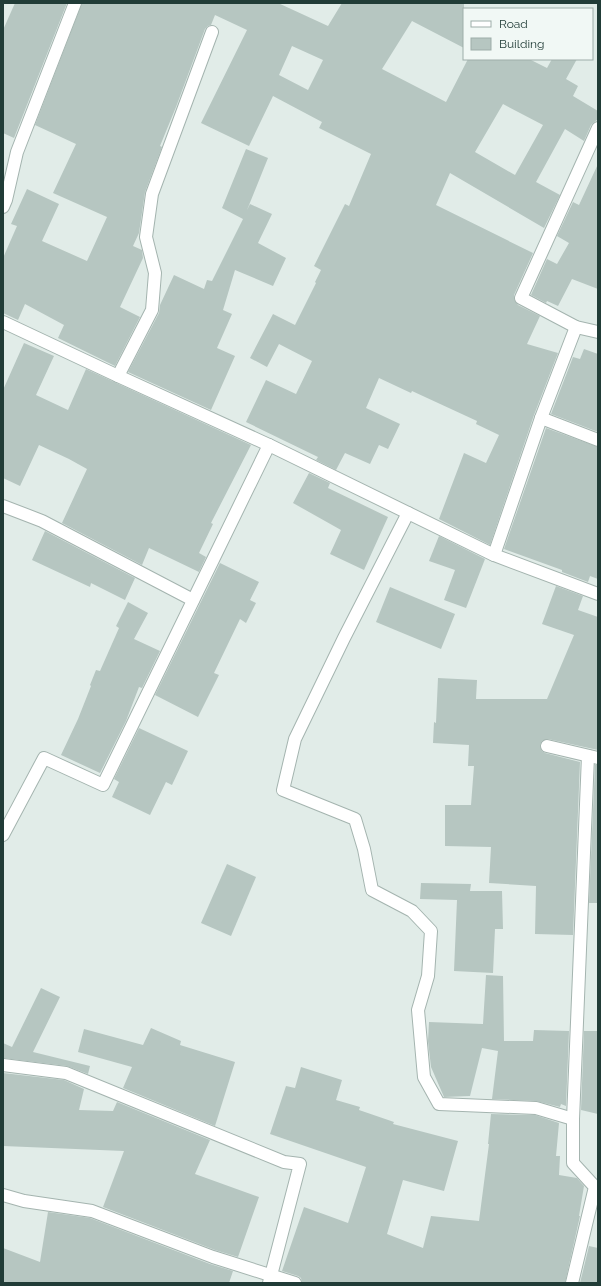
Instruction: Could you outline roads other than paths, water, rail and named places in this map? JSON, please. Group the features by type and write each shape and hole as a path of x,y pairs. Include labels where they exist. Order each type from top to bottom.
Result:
{"street":[{"path":"3,207 17,152 75,3"},
{"path":"118,376 152,310 155,273 146,238 152,194 212,32"},
{"path":"598,128 521,298 576,327 598,332"},
{"path":"3,322 269,445 494,555 598,594"},
{"path":"494,555 541,418 576,327"},
{"path":"541,418 598,440"},
{"path":"3,835 44,758 103,785 269,445"},
{"path":"3,506 42,521 193,600"},
{"path":"408,513 344,638 295,739 283,790 355,819 364,849 372,890 412,911 431,932 428,976 418,1010 424,1077 439,1104 536,1108 573,1119"},
{"path":"547,746 593,757 573,1119 573,1163 594,1187 572,1283"},
{"path":"3,1065 66,1073 284,1162 300,1164 270,1279"},
{"path":"3,1195 24,1200 92,1211 270,1279 295,1283"}]}
